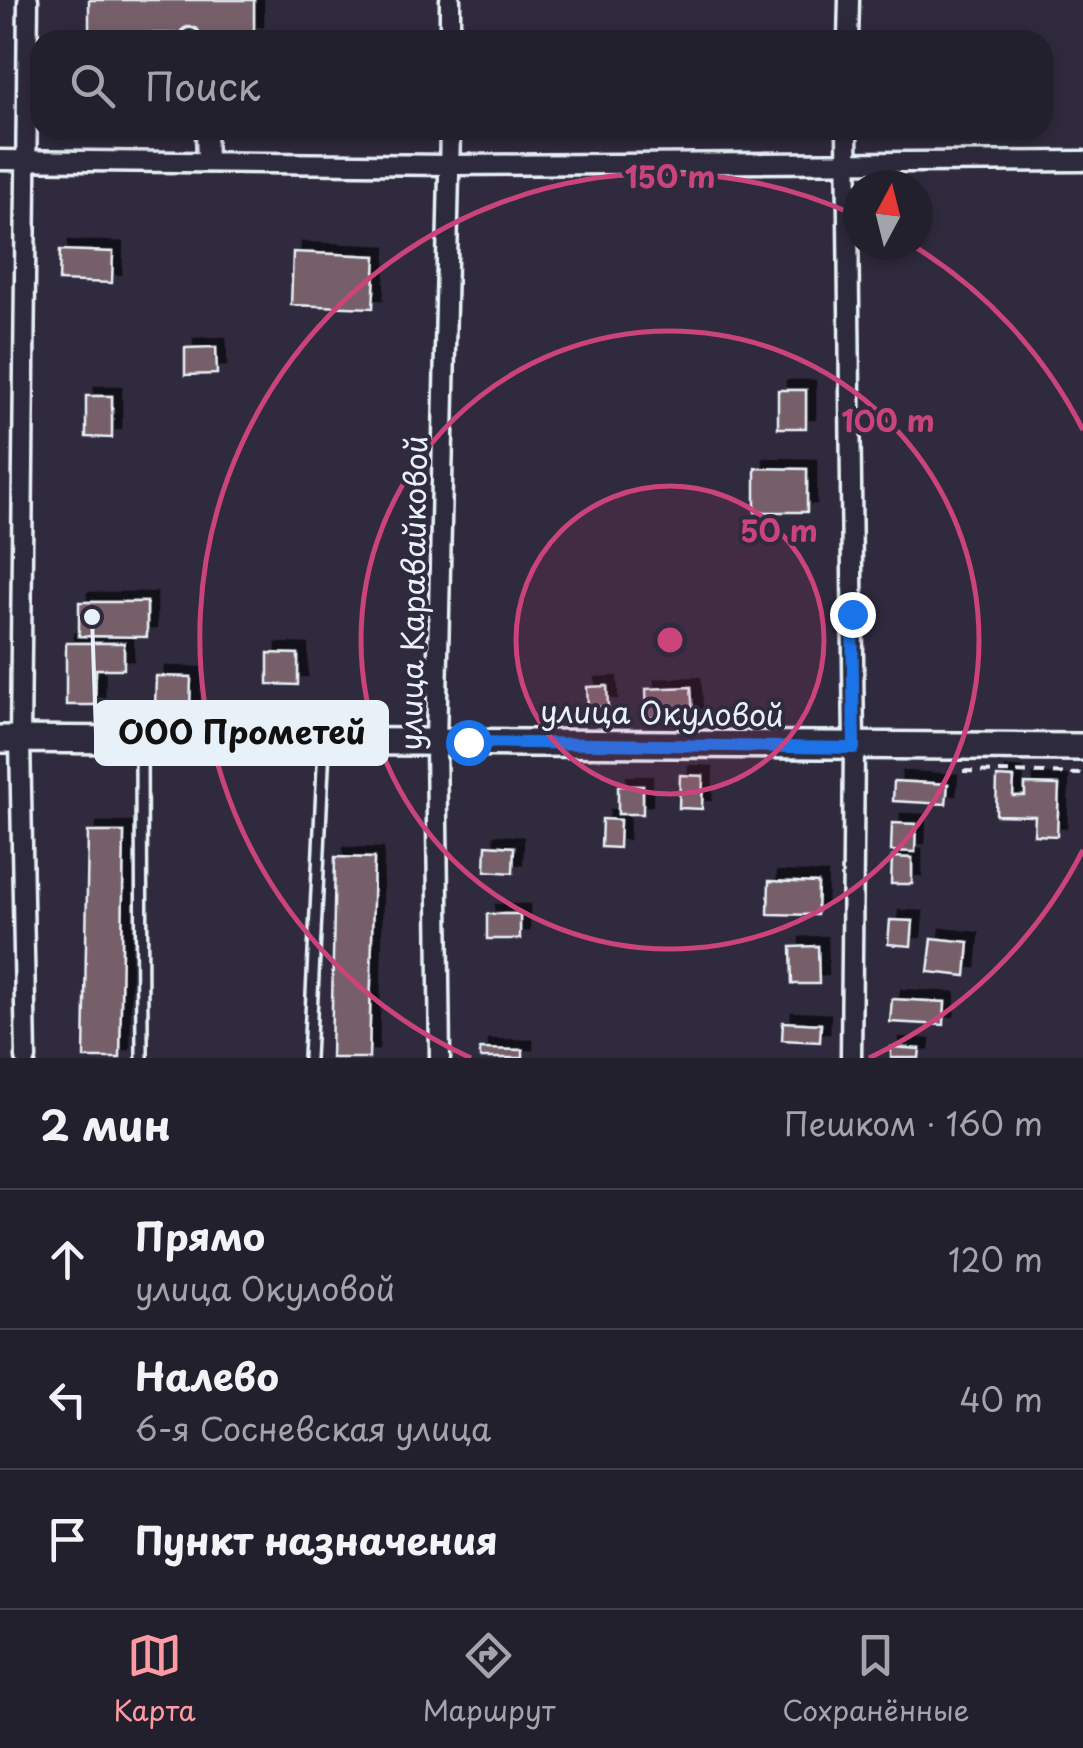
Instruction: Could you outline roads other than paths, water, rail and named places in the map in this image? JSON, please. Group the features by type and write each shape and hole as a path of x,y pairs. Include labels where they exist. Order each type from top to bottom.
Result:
{"main road":[{"name":"улица Окуловой","path":"10,739 854,748 1083,746"}],"street":[{"path":"26,1058 10,739 29,160 28,0"},
{"path":"450,0 450,30"},
{"path":"848,0 848,30"},
{"path":"206,140 207,162"},
{"name":"улица Каравайковой","path":"440,1058 436,742 450,140"},
{"path":"847,140 854,748 851,1058"},
{"path":"0,160 450,165 1083,161"}],"lane":[{"path":"141,740 142,1058"},
{"path":"309,1058 324,742"}],"place":[{"name":"ООО Прометей","path":"92,617"}]}
